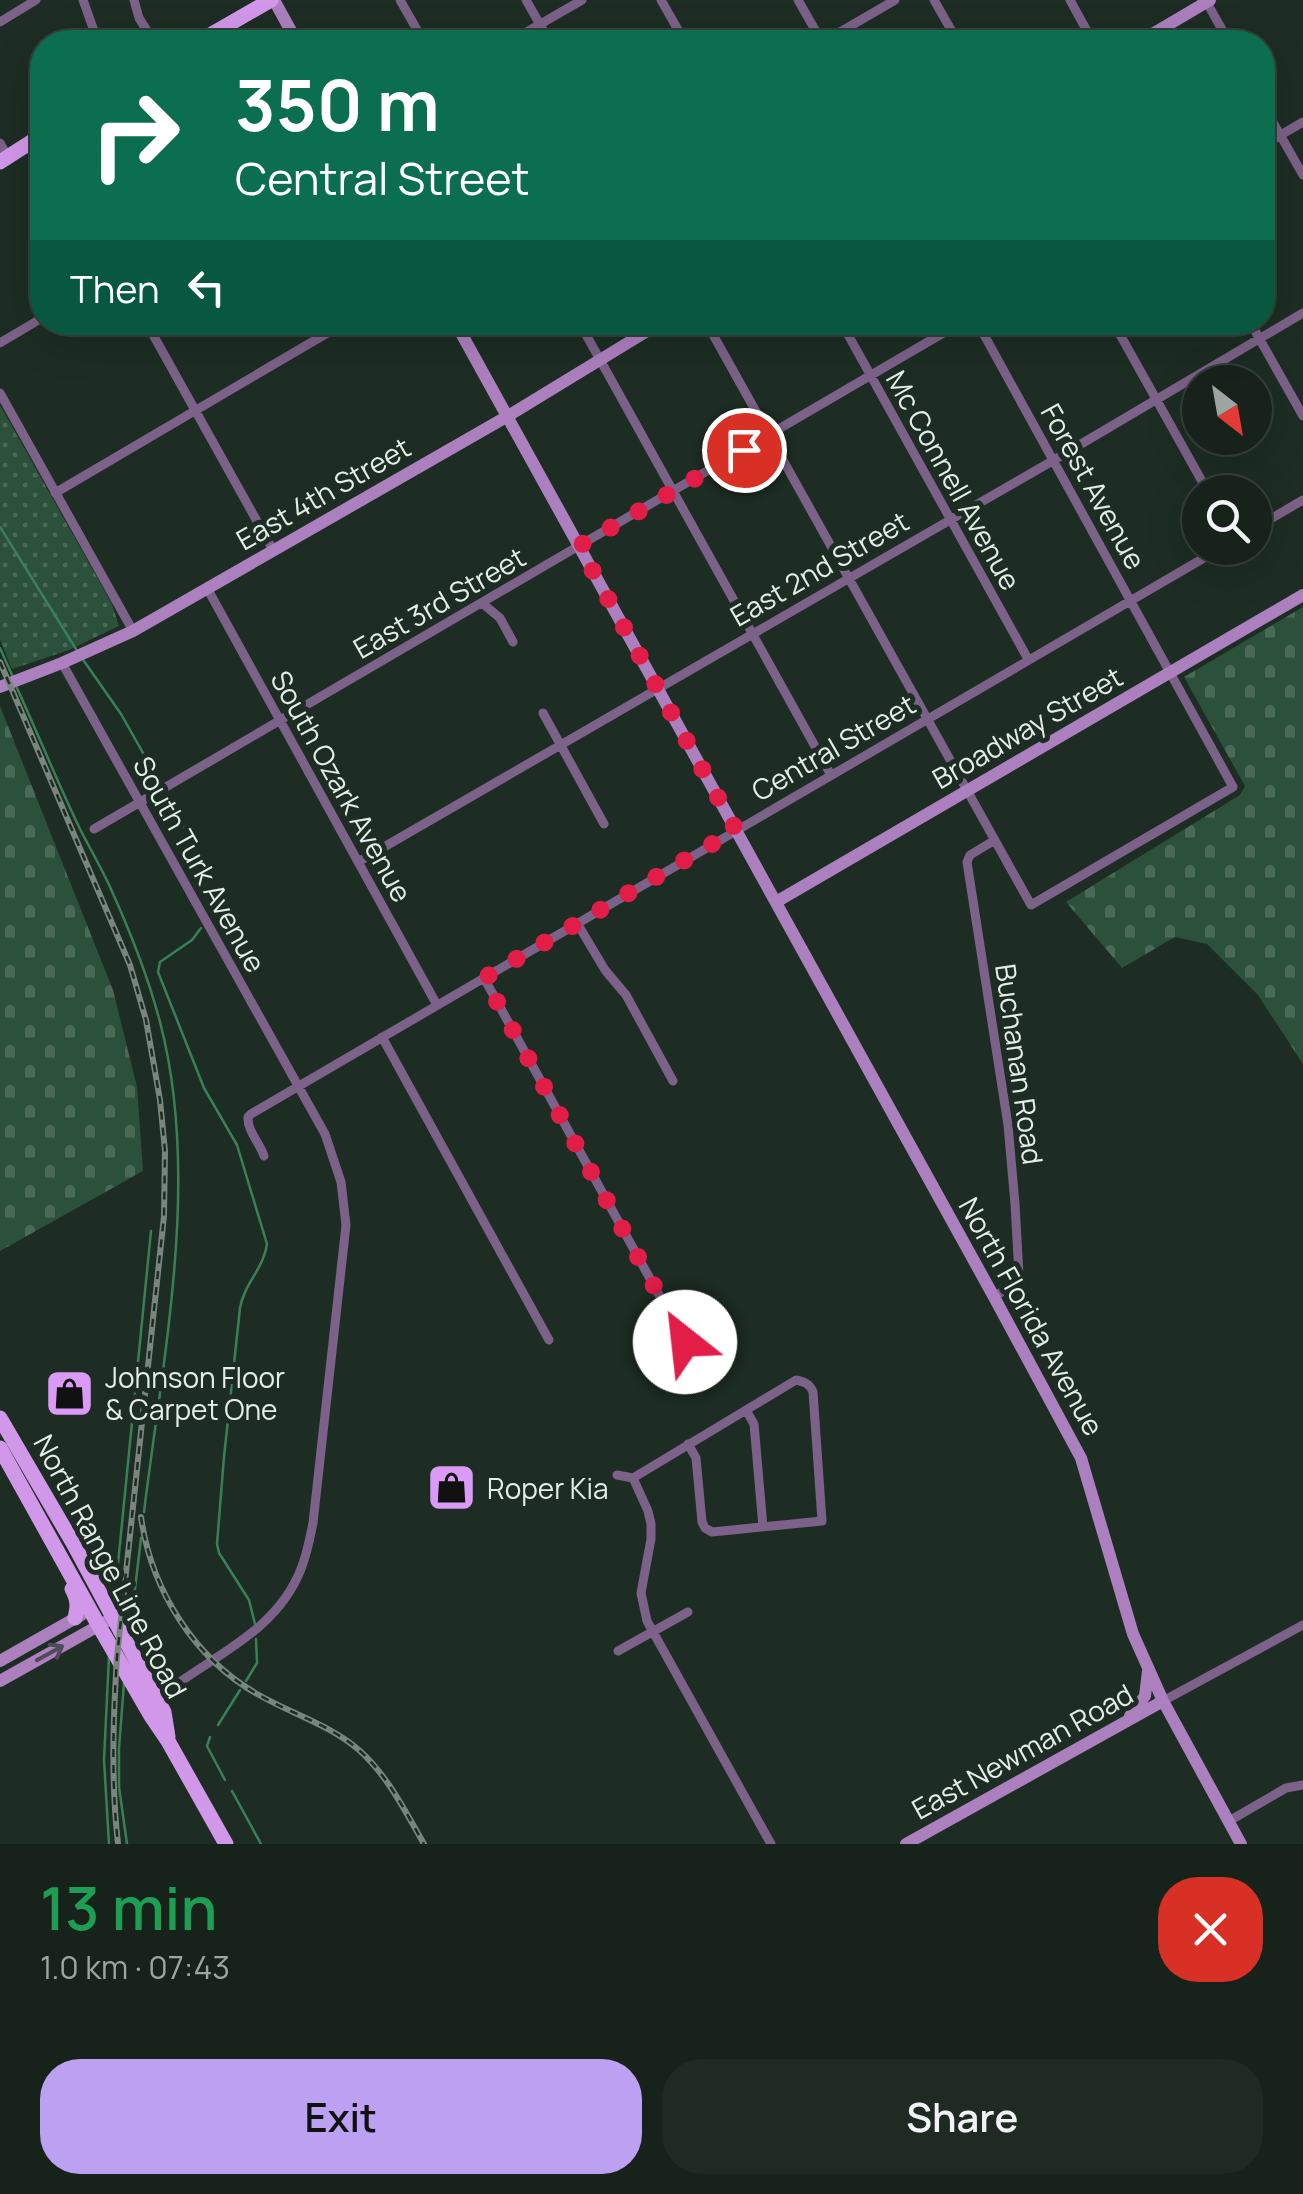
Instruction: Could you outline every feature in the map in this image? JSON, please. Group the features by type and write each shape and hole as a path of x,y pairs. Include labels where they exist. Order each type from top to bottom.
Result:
{"main road":[{"path":"219,30 272,0"},
{"path":"3,154 30,142"},
{"name":"North Range Line Road","path":"0,1418 73,1543 98,1606 151,1716 226,1844"},
{"name":"North Range Line Road","path":"0,1448 98,1606"},
{"path":"26,1492 28,1508 77,1598 75,1618"},
{"name":"North Range Line Road","path":"106,1622 164,1712 168,1741"}],"street":[{"path":"0,22 36,0"},
{"path":"83,0 94,30"},
{"path":"134,0 147,30"},
{"path":"272,0 291,30"},
{"path":"400,0 417,30"},
{"path":"526,0 543,30"},
{"path":"531,30 582,0"},
{"path":"662,0 678,30"},
{"path":"798,0 815,30"},
{"path":"843,30 895,0"},
{"path":"934,0 951,30"},
{"path":"1070,0 1087,30"},
{"path":"1158,30 1207,1 1222,30"},
{"path":"1275,138 1303,122"},
{"path":"1275,126 1303,175"},
{"name":"East 2nd Street","path":"1275,329 1303,312"},
{"path":"0,343 30,325"},
{"path":"153,335 273,550"},
{"path":"55,493 324,335"},
{"name":"North Florida Avenue","path":"462,335 1081,1458 1132,1634 1162,1701 1241,1844"},
{"path":"586,335 830,774"},
{"name":"East 4th Street","path":"0,687 133,631 508,416 641,335"},
{"path":"713,335 995,840"},
{"name":"Mc Connell Avenue","path":"848,335 1028,659"},
{"name":"East 3rd Street","path":"94,829 940,335"},
{"name":"Forest Avenue","path":"984,335 1234,787 1031,906 995,840"},
{"path":"1120,335 1198,475"},
{"path":"1257,335 1303,416"},
{"name":"East 2nd Street","path":"358,862 1264,335"},
{"path":"0,393 133,631"},
{"path":"1272,518 1303,500"},
{"name":"Central Street","path":"264,1156 248,1117 1191,565"},
{"name":"South Ozark Avenue","path":"207,588 437,1005"},
{"name":"Broadway Street","path":"776,902 1303,595"},
{"path":"482,604 500,618 513,642"},
{"name":"South Turk Avenue","path":"62,663 329,1144 344,1196 346,1225 315,1504 301,1569 285,1598 259,1628 157,1699"},
{"path":"543,713 604,824"},
{"name":"Buchanan Road","path":"995,840 970,855 967,862 1008,1124 1019,1272"},
{"path":"577,923 605,970 626,995 673,1081"},
{"path":"484,978 685,1342"},
{"path":"382,1037 549,1340"},
{"path":"1019,1272 1020,1292"},
{"path":"994,1296 1014,1284 1019,1272"},
{"path":"617,1475 633,1478 688,1444 796,1380 808,1384 813,1392 822,1521 712,1532 705,1528 696,1458 688,1444"},
{"path":"746,1410 754,1424 763,1527"},
{"path":"633,1478 651,1524 640,1593 642,1606 652,1631 771,1844"},
{"path":"0,1661 98,1606"},
{"path":"618,1651 688,1612"},
{"path":"0,1681 106,1622"},
{"path":"1162,1701 1303,1625"},
{"path":"1120,1725 1141,1703 1147,1689 1148,1669"},
{"name":"East Newman Road","path":"906,1844 1162,1701"},
{"path":"1120,1725 1151,1717 1178,1730"},
{"path":"1228,1821 1286,1788 1303,1785"}],"green space":[{"path":"0,405 112,604 119,626 69,650 12,669 0,640"},
{"path":"1303,607 1303,1064 1258,995 1207,944 1175,937 1122,968 1066,902 1240,795 1245,786 1184,677"},
{"path":"0,706 113,990 137,1087 143,1171 0,1251"}],"waterway":[{"path":"0,527 76,649"},
{"path":"0,648 12,675"},
{"path":"84,661 121,714 160,783"},
{"path":"17,688 131,937 160,1022 172,1081 177,1142 175,1267 144,1512"},
{"path":"167,794 194,846 212,903 210,910"},
{"path":"201,928 192,940 160,962 158,972 204,1088 237,1145 267,1244 240,1308 217,1544 249,1600 255,1624"},
{"path":"114,1604 151,1231"},
{"path":"130,1631 141,1538"},
{"path":"246,1681 257,1663 256,1639"},
{"path":"109,1656 104,1760 109,1844"},
{"path":"124,1683 119,1787 127,1844"},
{"path":"218,1725 240,1690"},
{"path":"210,1737 207,1746 225,1780"},
{"path":"232,1791 261,1844"}],"railway":[{"path":"0,662 130,965 146,1020 160,1100 165,1151 164,1216 117,1657 114,1774 118,1844"},
{"path":"141,1517 155,1570 179,1620 196,1642 236,1680 359,1750 387,1782 424,1844"}],"place":[{"name":"Johnson Floor & Carpet One","path":"70,1393"},
{"name":"Roper Kia","path":"452,1488"}],"route":[{"path":"685,1342 484,978 736,830 579,546 744,450"}]}
